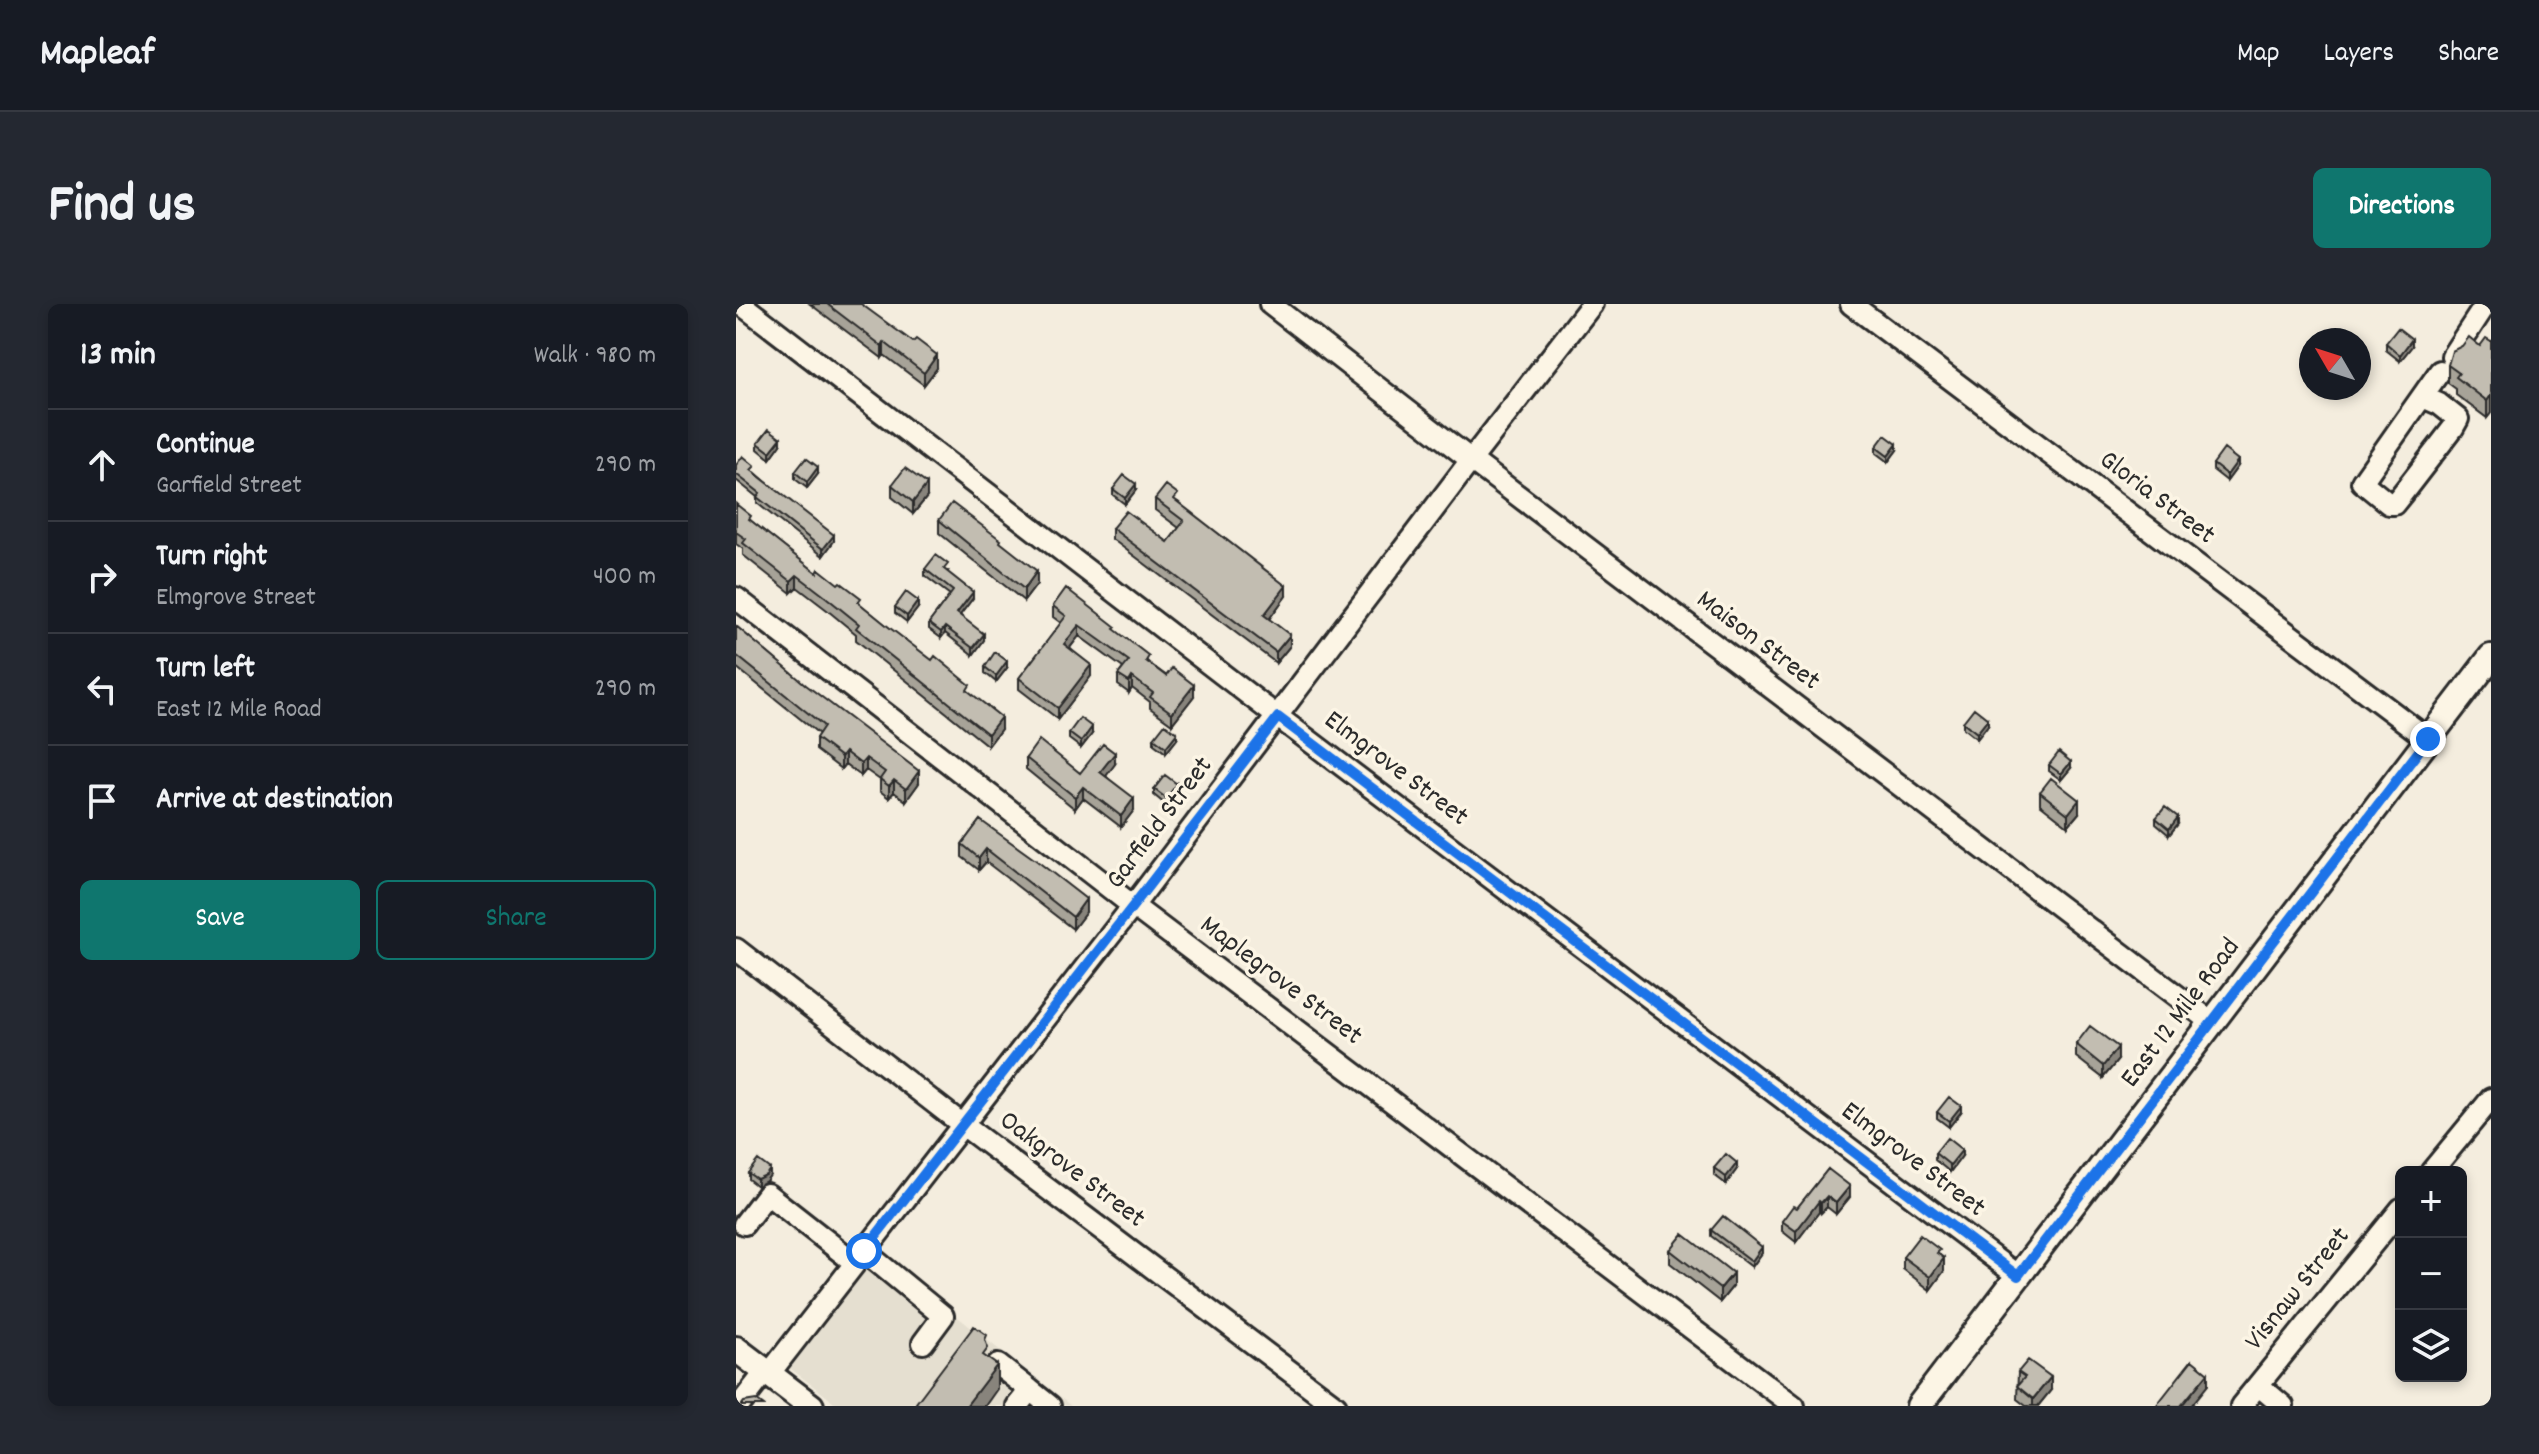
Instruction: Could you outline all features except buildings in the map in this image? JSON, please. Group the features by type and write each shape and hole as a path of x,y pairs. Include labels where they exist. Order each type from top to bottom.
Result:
{"main road":[{"name":"East 12 Mile Road","path":"1919,1406 2491,657"},
{"path":"736,1349 811,1406"}],"street":[{"name":"Elmgrove Street","path":"741,304 1278,717 2018,1276"},
{"name":"Maison Street","path":"1270,304 2213,1023"},
{"name":"Garfield Street","path":"739,1406 860,1257 1133,906 1592,304"},
{"name":"Gloria Street","path":"1851,304 2428,739"},
{"path":"2423,397 2439,404 2458,419 2394,504 2389,504 2362,482 2486,304"},
{"name":"Maplegrove Street","path":"736,598 1133,906 1794,1406"},
{"name":"Oakgrove Street","path":"736,949 963,1125 1336,1406"},
{"path":"2436,1166 2491,1099"},
{"path":"744,1224 767,1194 943,1316 923,1343"},
{"name":"Visnaw Street","path":"2241,1406 2395,1216"},
{"path":"998,1365 1023,1398 1050,1406"},
{"path":"2258,1385 2283,1406"}],"shaded area":[{"path":"875,1252 1071,1406 839,1406 787,1366"}],"route":[{"path":"864,1251 1278,717 2018,1276 2428,739"}]}
